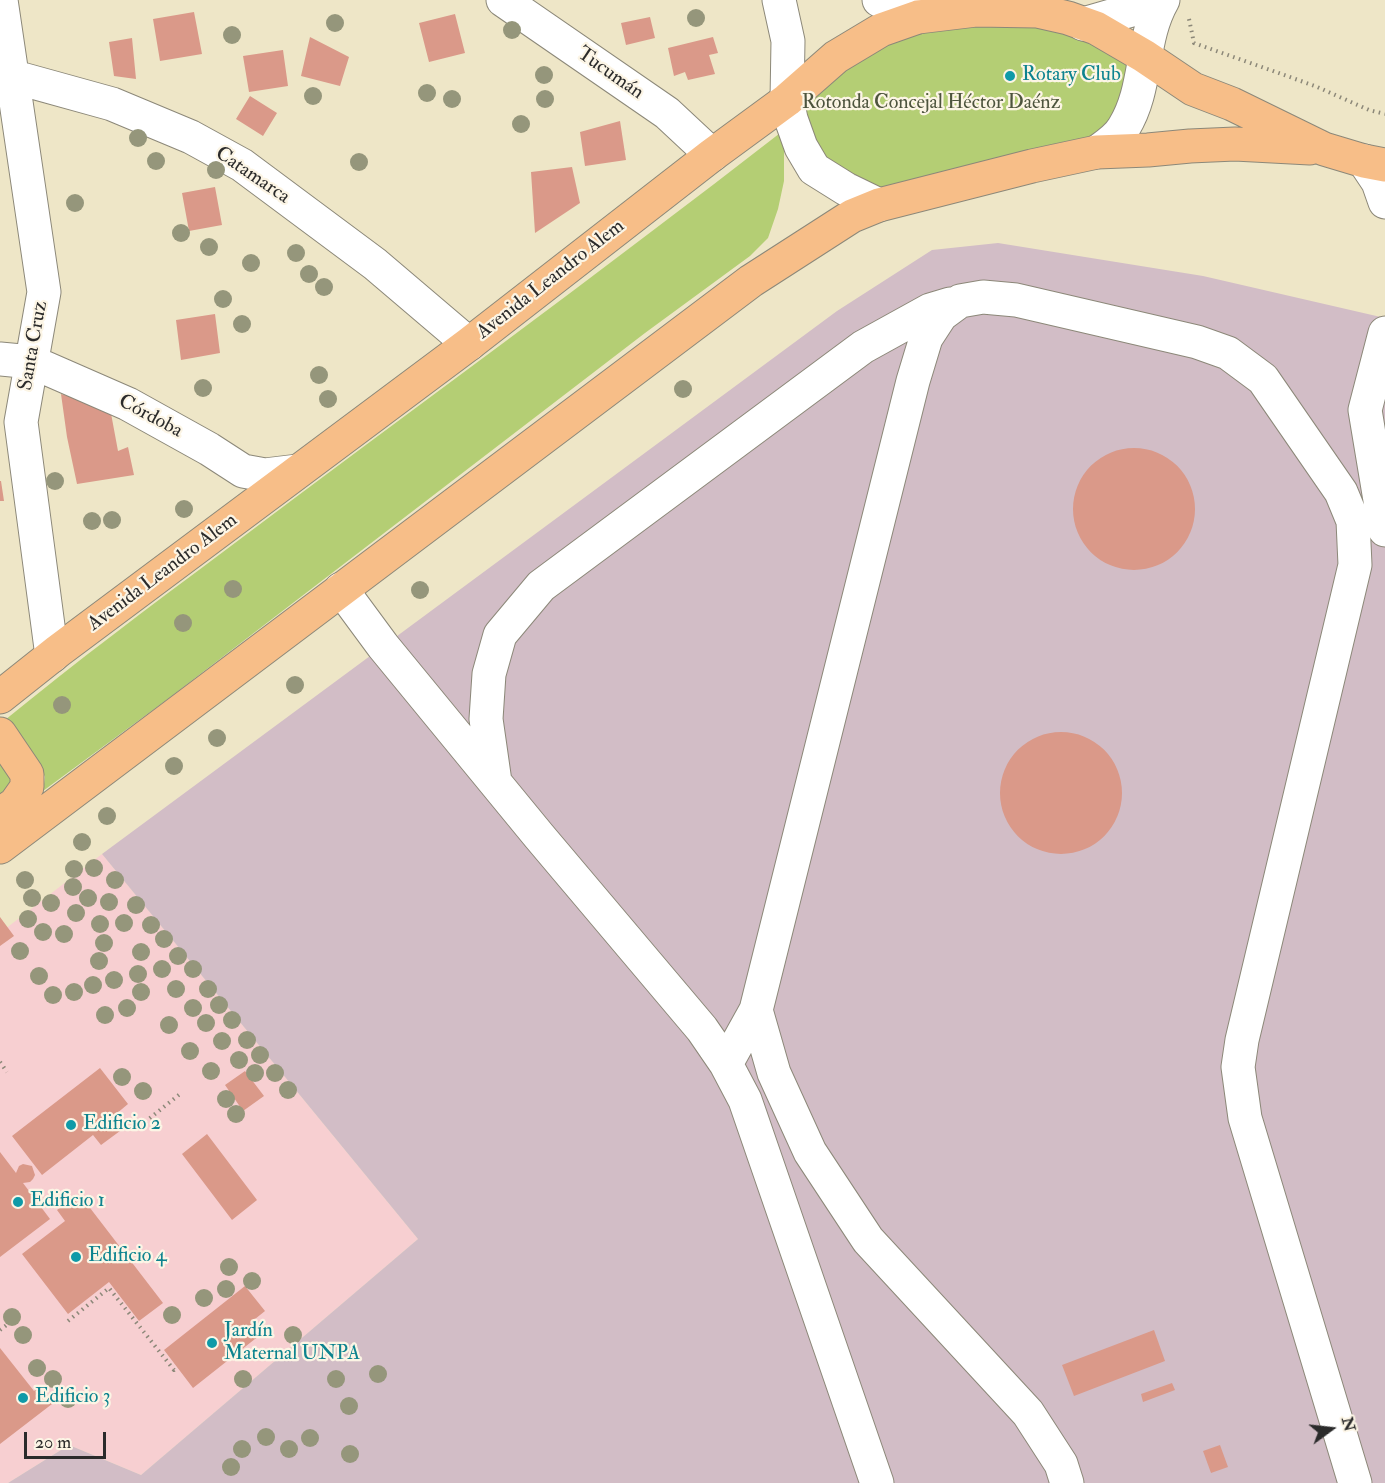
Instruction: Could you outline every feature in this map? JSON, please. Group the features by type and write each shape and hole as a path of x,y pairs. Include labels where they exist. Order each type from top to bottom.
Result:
{"highway":[{"name":"Avenida Leandro Alem","path":"0,697 51,656 469,344 712,155 787,100 836,57 881,30 918,17 976,10 1037,11 1068,18 1096,28 1144,56 1193,89 1232,104 1324,149"},
{"path":"0,847 751,281 852,216 879,205 1097,152 1235,144 1324,149 1375,163"},
{"path":"0,734 27,774 27,788 15,804 0,814"}],"street":[{"name":"Santa Cruz","path":"0,0 6,74 44,292 16,360 21,422 51,656"},
{"name":"Tucumán","path":"503,0 667,113 712,155"},
{"path":"778,0 788,41 787,100 801,147 814,169 846,189 879,205"},
{"path":"879,0 918,17"},
{"path":"1083,24 1139,8 1150,0"},
{"path":"1097,152 1124,129 1139,91 1150,27 1176,8"},
{"name":"Catamarca","path":"6,74 112,104 191,137 242,165 375,264 469,344"},
{"path":"1375,163 1378,182 1385,202"},
{"path":"495,782 486,719 489,674 500,635 541,586 863,347 930,310 960,300 983,297 1016,300 1197,342 1228,353 1263,379 1341,492 1353,522 1355,565 1242,1040 1238,1067 1245,1118 1355,1483"},
{"path":"726,1064 756,1010 913,381 926,338 941,315 960,300"},
{"path":"1385,333 1365,410 1385,530"},
{"name":"Córdoba","path":"16,360 128,404 209,449 243,471 265,475 298,471"},
{"path":"340,590 495,782 702,1029 726,1064 745,1100 877,1483"},
{"path":"756,1010 774,1072 810,1152 868,1240 1028,1413 1061,1464 1067,1483"}],"path":[{"path":"1176,8 1189,25 1194,43 1315,86 1369,110 1385,114"},
{"path":"0,1062 7,1072"},
{"path":"145,1122 180,1094"},
{"path":"68,1321 109,1288 174,1370 177,1367"},
{"path":"0,1330 16,1318"}],"shaded area":[{"path":"998,243 1203,276 1385,318 1385,1483 8,1483 69,1445 141,1475 418,1239 102,854 837,311 932,250"},
{"path":"102,854 418,1239 141,1475 69,1445 8,1483 0,1483 0,933"}],"green space":[{"name":"Rotonda Concejal Héctor Daénz","path":"1037,11 1144,56 1124,128 879,205 846,189 791,119 881,30"},
{"path":"784,130 784,181 778,209 768,238 750,256 645,333 169,698 43,791 45,777 39,764 5,720 140,614 575,290"},
{"path":"0,754 15,779 0,801"}],"building":[{"path":"194,12 202,54 160,61 153,19"},
{"path":"455,14 465,53 429,62 419,23"},
{"path":"650,17 655,38 626,45 621,23"},
{"path":"310,37 349,57 340,86 301,76"},
{"path":"713,37 718,53 709,55 715,74 688,80 685,72 674,76 668,48"},
{"path":"132,38 136,79 114,76 109,42"},
{"path":"283,50 288,86 249,92 243,56"},
{"path":"250,96 277,113 263,136 236,119"},
{"path":"620,121 626,160 585,166 580,132"},
{"path":"572,167 580,203 535,233 531,172"},
{"path":"215,187 222,225 189,231 182,193"},
{"path":"215,314 220,353 181,360 176,320"},
{"path":"61,394 110,408 118,451 128,447 134,475 77,484"},
{"path":"1134,448 1157,453 1168,458 1177,466 1185,475 1190,486 1195,509 1190,532 1185,543 1177,552 1168,560 1157,565 1134,570 1111,565 1100,560 1091,552 1083,543 1078,532 1073,509 1078,486 1083,475 1091,466 1100,458 1111,453"},
{"path":"1,481 4,501 0,501"},
{"path":"1061,732 1084,737 1095,742 1104,750 1112,759 1117,770 1122,793 1117,816 1112,827 1104,836 1095,844 1084,849 1061,854 1038,849 1027,844 1018,836 1010,827 1005,816 1000,793 1005,770 1010,759 1018,750 1027,742 1038,737"},
{"path":"0,917 14,936 0,946"},
{"name":"Edificio 2","path":"100,1068 128,1104 110,1119 120,1131 101,1145 93,1135 42,1175 12,1136"},
{"path":"245,1071 264,1096 243,1111 225,1085"},
{"path":"207,1134 257,1200 232,1220 182,1154"},
{"name":"Edificio 1","path":"0,1152 16,1173 19,1166 23,1164 32,1166 35,1175 33,1179 23,1183 50,1219 0,1257"},
{"name":"Edificio 4","path":"73,1198 82,1208 87,1204 163,1303 139,1321 109,1282 68,1314 22,1254 65,1221 57,1210"},
{"name":"Jardín Maternal UNPA","path":"245,1286 265,1311 250,1323 260,1335 193,1388 164,1350"},
{"path":"1154,1330 1165,1361 1074,1396 1062,1365"},
{"name":"Edificio 3","path":"0,1348 34,1391 39,1387 52,1404 0,1444"},
{"path":"1172,1383 1175,1390 1143,1402 1141,1394"},
{"path":"1220,1445 1228,1467 1211,1473 1203,1451"}],"place":[{"name":"Rotary Club","path":"1010,76"},
{"name":"Edificio 2","path":"71,1125"},
{"name":"Edificio 1","path":"18,1202"},
{"name":"Edificio 4","path":"76,1257"},
{"name":"Jardín Maternal UNPA","path":"212,1343"},
{"name":"Edificio 3","path":"23,1398"}]}
